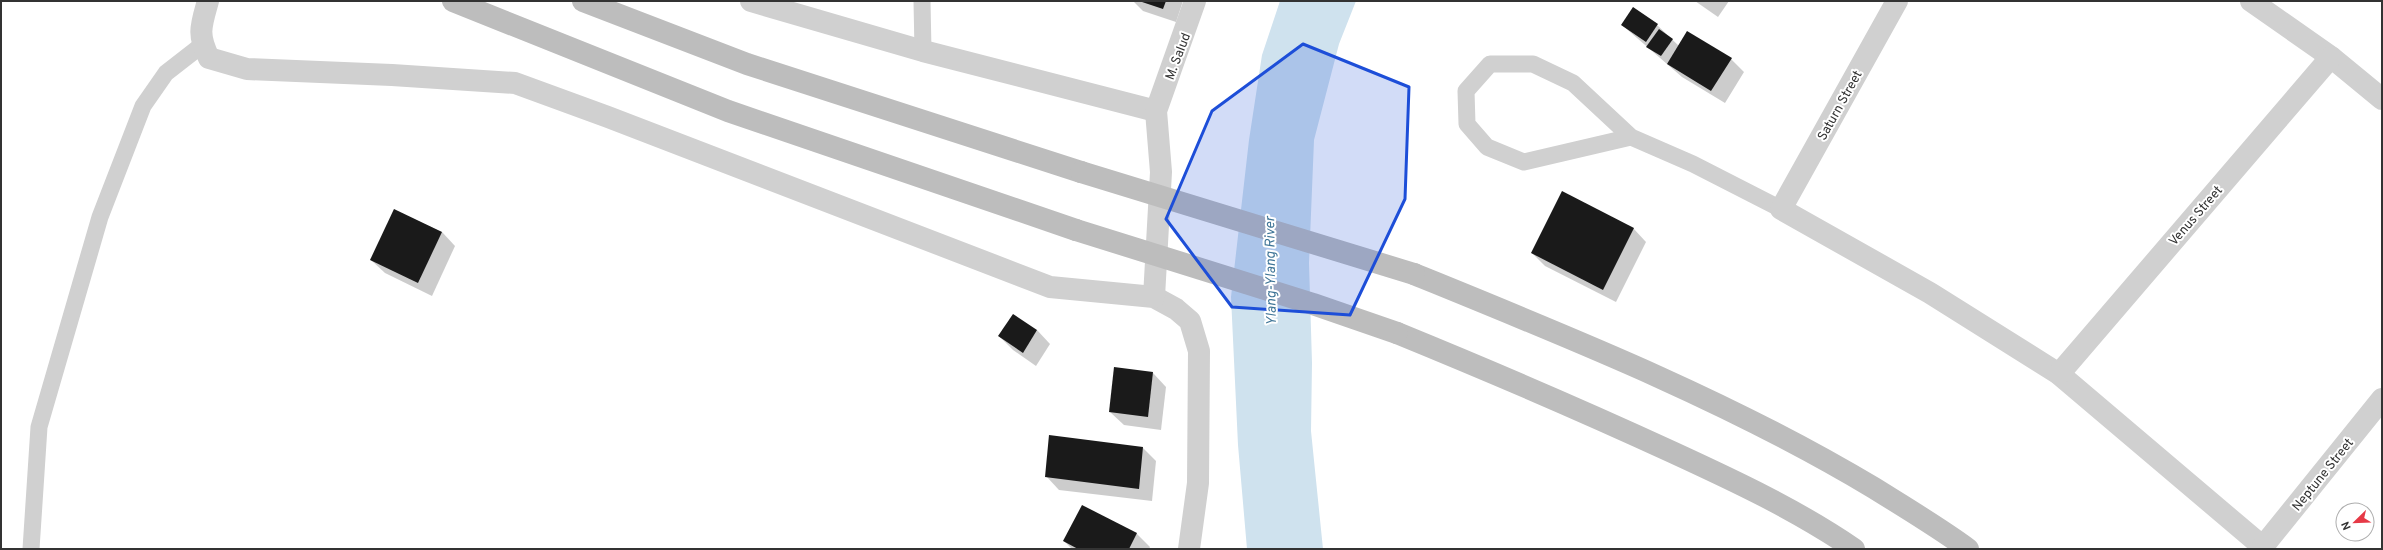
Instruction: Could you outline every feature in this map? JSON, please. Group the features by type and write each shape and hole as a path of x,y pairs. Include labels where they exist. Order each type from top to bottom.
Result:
{"main road":[{"path":"453,1 728,111 1076,230 1313,304 1397,333 1562,401 1733,480 1815,522 1854,549"},
{"path":"583,1 747,64 1081,172 1414,274 1596,349 1744,416 1843,470 1941,529 1968,549"}],"street":[{"path":"208,1 200,31 202,45 209,58 247,69 392,75 516,83 1050,287 1154,297 1176,309 1190,321 1199,351 1198,483 1189,549"},
{"path":"751,1 923,51 1156,111 1161,172 1154,297"},
{"name":"M. Salud","path":"1156,111 1195,1"},
{"name":"Saturn Street","path":"1781,209 1897,1"},
{"path":"2251,1 2331,57 2382,99"},
{"name":"Venus Street","path":"2059,374 2331,57"},
{"path":"1781,209 1930,293 2059,374 2262,548"},
{"name":"Neptune Street","path":"2262,548 2382,399"}],"lane":[{"path":"922,1 923,51"},
{"path":"31,549 39,427 100,217 143,106 166,74 202,45"},
{"path":"1631,137 1524,162 1487,148 1467,124 1466,91 1490,64 1533,64 1573,83 1631,137 1693,164 1781,209"}],"highlighted area":[{"path":"1303,44 1409,87 1405,199 1350,315 1232,307 1166,219 1212,111"}],"water":[{"name":"Ylang-Ylang River","path":"1280,1 1356,1 1339,44 1314,140 1309,263 1312,363 1311,431 1323,549 1247,549 1238,445 1231,297 1249,140 1262,55"}],"building":[{"path":"1139,1 1166,1 1163,9"},
{"path":"1633,7 1658,24 1646,42 1621,25"},
{"path":"1659,29 1673,39 1661,56 1646,47"},
{"path":"1687,31 1732,58 1711,91 1667,64"},
{"path":"1562,191 1634,228 1603,290 1531,253"},
{"path":"394,209 442,232 418,283 370,260"},
{"path":"1013,314 1037,330 1023,353 998,336"},
{"path":"1114,367 1153,372 1148,417 1109,412"},
{"path":"1049,435 1143,447 1139,489 1045,477"},
{"path":"1082,505 1137,533 1129,549 1078,549 1063,541"}]}
